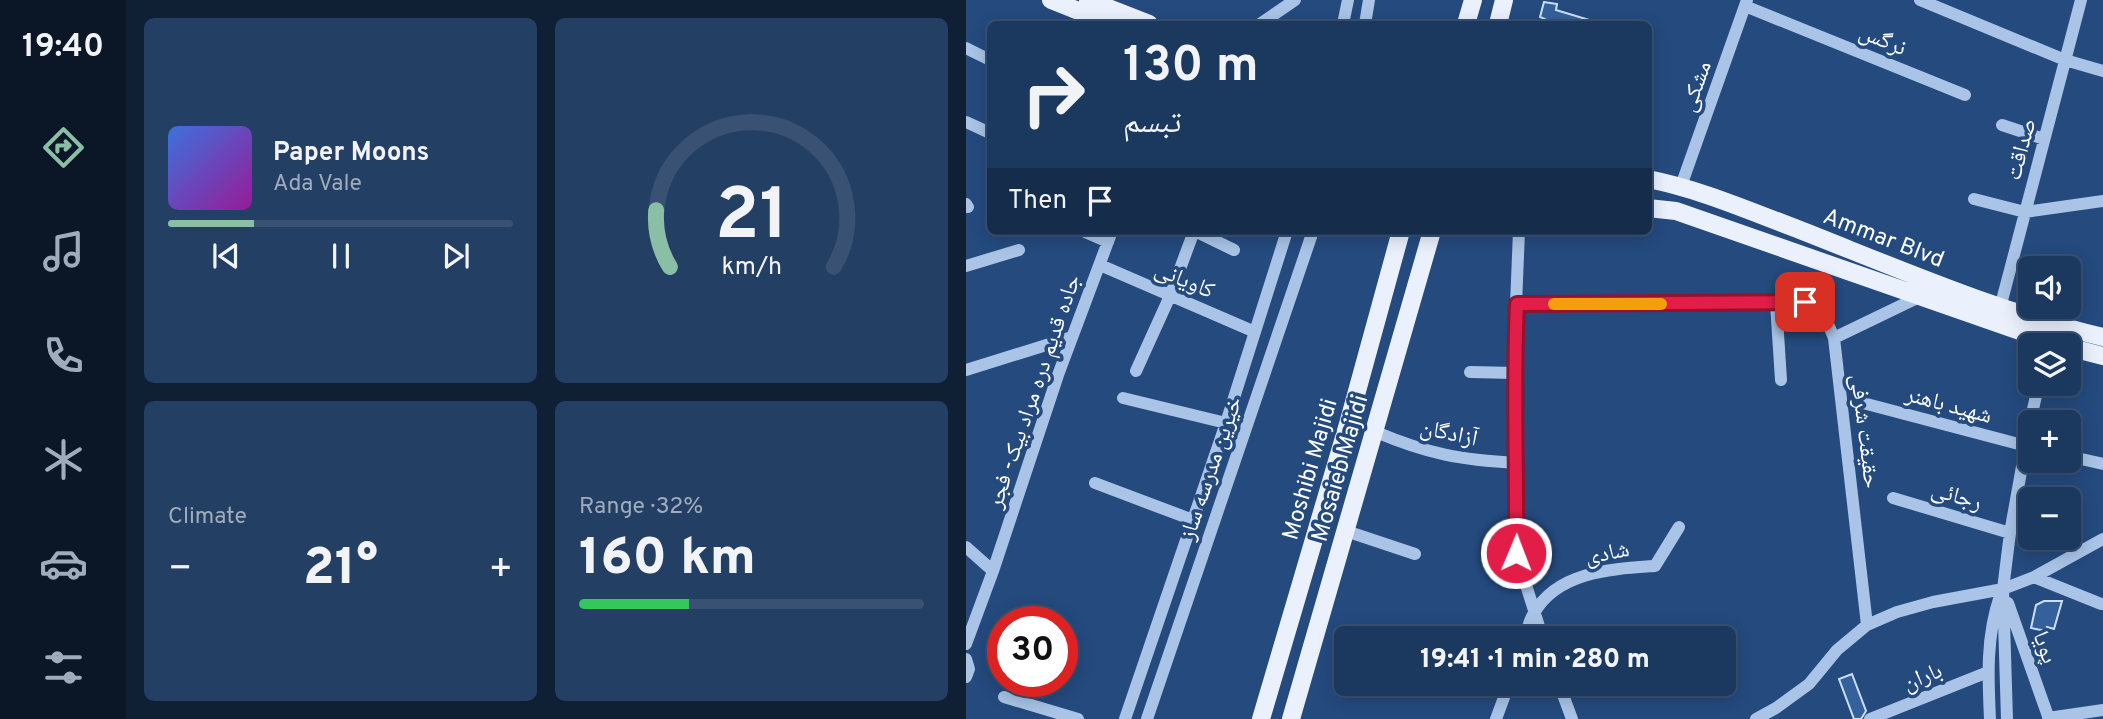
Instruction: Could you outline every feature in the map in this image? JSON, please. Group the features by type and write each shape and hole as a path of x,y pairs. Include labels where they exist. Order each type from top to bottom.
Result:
{"main road":[{"path":"1051,0 1104,21"},
{"path":"1088,0 1141,21"},
{"path":"1467,21 1473,0"},
{"path":"1499,21 1504,0"},
{"name":"Ammar Blvd","path":"1652,180 1681,186 2000,308 2042,333"},
{"name":"Ammar Blvd","path":"1652,208 1676,211 2033,333"},
{"name":"Moshibi Majidi","path":"1261,719 1348,424 1400,235"},
{"name":"Mosaieb Majidi","path":"1291,719 1431,235"},
{"name":"Ammar Blvd","path":"2081,338 2103,337"},
{"path":"2081,350 2103,356"}],"street":[{"path":"1264,21 1295,0"},
{"path":"1344,21 1348,0"},
{"path":"1366,21 1369,0"},
{"path":"1920,0 2065,60 2103,71"},
{"name":"صداقت","path":"2000,308 2081,0"},
{"name":"نرگس","path":"1746,3 1965,95"},
{"name":"مشکی","path":"1681,186 1746,3"},
{"path":"966,48 987,58"},
{"path":"966,122 987,132"},
{"path":"2002,125 2044,139"},
{"path":"1973,199 2025,212 2103,201"},
{"path":"1136,372 1193,235"},
{"path":"1203,235 1234,250"},
{"name":"خیرین مدرسه ساز","path":"1125,719 1226,423 1286,235"},
{"name":"خیرین مدرسه ساز","path":"1147,719 1313,235"},
{"path":"1519,235 1515,373 1516,553 1538,626"},
{"name":"جاده قدیم دره مراد بیک- فجر","path":"966,644 1072,337 1110,237"},
{"path":"966,266 1019,250"},
{"name":"کاویانی","path":"1100,265 1255,332"},
{"path":"1834,338 1919,296"},
{"path":"1517,304 1776,303 1781,380"},
{"name":"حقیقت شرفی","path":"1776,303 1814,303 1822,310 1834,338 1867,625"},
{"path":"966,370 1072,337"},
{"path":"1470,372 1515,373"},
{"path":"1123,398 1226,423"},
{"name":"شهید باهنر","path":"1863,403 2018,445"},
{"name":"آزادگان","path":"1376,432 1415,448 1468,460 1517,463"},
{"path":"2081,459 2103,464"},
{"path":"2007,719 2003,589 2022,473"},
{"path":"1095,483 1193,520"},
{"name":"رجائی","path":"1893,498 2010,533"},
{"name":"شادی","path":"1534,613 1552,592 1569,582 1603,569 1655,566 1679,527"},
{"path":"1346,531 1415,554"},
{"path":"1756,719 1809,684 1837,650 1867,625 1933,602 2003,589 2034,577 2103,539"},
{"path":"966,547 993,571"},
{"path":"2034,577 2101,604"},
{"path":"1990,719 1988,671 1991,627 2003,589"},
{"name":"پویا","path":"2003,589 2048,718"},
{"path":"1530,626 1534,613"},
{"path":"966,659 969,668 966,677"},
{"name":"باران","path":"1870,719 1988,671"},
{"path":"1496,719 1505,696"},
{"path":"1563,696 1572,719"},
{"path":"1004,697 1078,719"},
{"path":"2048,718 2103,710"}],"building":[{"path":"1544,2 1557,4 1556,10 1593,21 1545,21 1540,17"},
{"path":"2044,601 2062,601 2054,629 2047,627 2046,631 2031,628 2036,605"},
{"path":"1852,674 1866,711 1861,719 1854,719 1839,679"}],"slow traffic":[{"path":"1554,304 1661,304"}],"route":[{"path":"1516,553 1514,354 1517,304 1805,302"}]}
